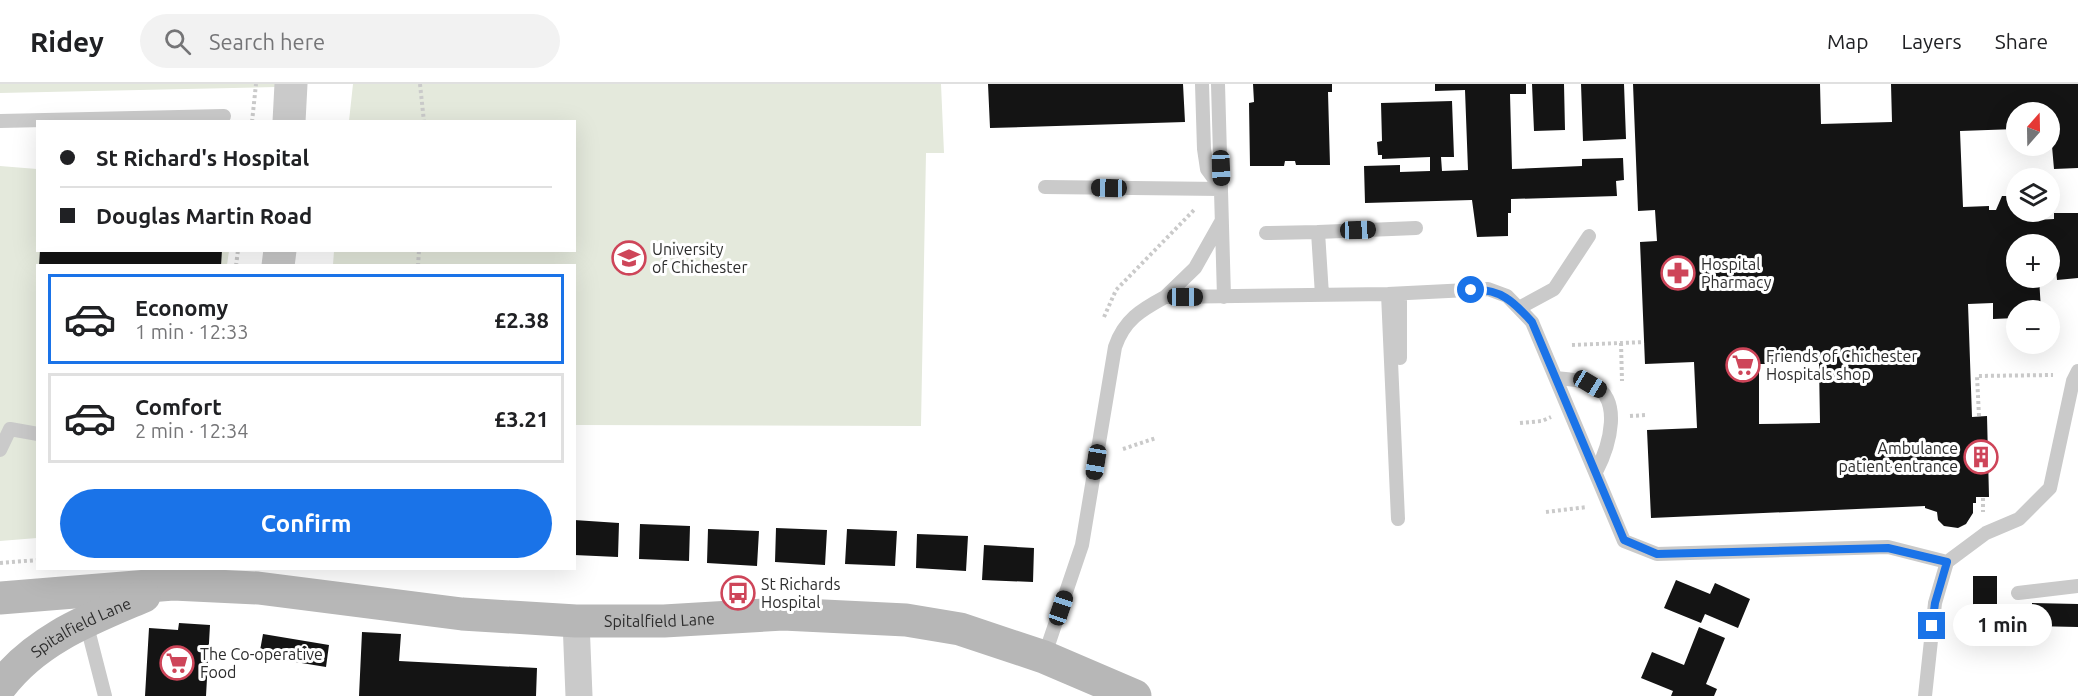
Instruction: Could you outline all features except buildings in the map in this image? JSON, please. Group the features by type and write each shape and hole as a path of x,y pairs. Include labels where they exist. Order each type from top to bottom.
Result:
{"main road":[{"name":"Spitalfield Lane","path":"0,598 260,578 462,614 576,621 687,621 783,614 906,620 960,630 1044,657 1135,696"},
{"name":"Spitalfield Lane","path":"0,687 24,659 56,637 173,584"}],"street":[{"path":"289,120 291,84"},
{"path":"576,621 579,696"}],"lane":[{"path":"1202,84 1204,149 1208,169 1221,189"},
{"path":"1218,84 1224,297"},
{"path":"75,120 224,116"},
{"path":"0,122 36,121"},
{"path":"1045,186 1221,189"},
{"path":"1044,657 1082,545 1120,330 1142,310 1165,297 1195,268 1222,220"},
{"path":"1266,233 1416,228"},
{"path":"1318,232 1322,295"},
{"path":"1519,308 1554,290 1589,236"},
{"path":"1165,297 1394,294 1488,289 1507,296 1532,322 1624,540 1657,554 1888,548 1947,562"},
{"path":"1394,294 1400,358"},
{"path":"1394,294 1398,519"},
{"path":"1925,696 1935,603 1947,562 1986,533 2019,519 2050,488 2073,381 2078,371"},
{"path":"1556,378 1590,384 1602,391 1610,402 1609,440 1596,472"},
{"path":"0,450 10,429 36,434"},
{"path":"2018,593 2078,586"},
{"path":"86,622 105,696"}],"path":[{"path":"252,120 256,84"},
{"path":"420,84 424,120"},
{"path":"1101,328 1106,309 1116,290 1198,207"},
{"path":"1572,345 1644,342"},
{"path":"1621,343 1623,385"},
{"path":"1979,416 1977,375 2063,375"},
{"path":"1520,423 1542,421 1569,407"},
{"path":"1623,416 1647,415"},
{"path":"1123,449 1156,438"},
{"path":"1983,498 1983,515"},
{"path":"0,563 36,560"}],"shaded area":[{"path":"0,84 276,84 276,87 0,93"},
{"name":"University of Chichester","path":"353,84 941,84 944,153 926,153 921,426 576,425 576,264 333,264 334,252 576,252 576,120 349,120"},
{"path":"0,166 36,169 36,252 229,252 227,264 36,264 36,538 0,541"}],"place":[{"name":"University of Chichester","path":"629,258"},
{"name":"Hospital Pharmacy","path":"1678,273"},
{"name":"Friends of Chichester Hospitals shop","path":"1743,365"},
{"name":"Ambulance patient entrance","path":"1981,457"},
{"name":"St Richards Hospital","path":"738,593"},
{"name":"The Co-operative Food","path":"177,663"}],"route":[{"path":"1471,290 1488,289 1507,296 1532,322 1609,499 1624,540 1657,554 1888,548 1947,562 1935,603 1932,626"}]}
